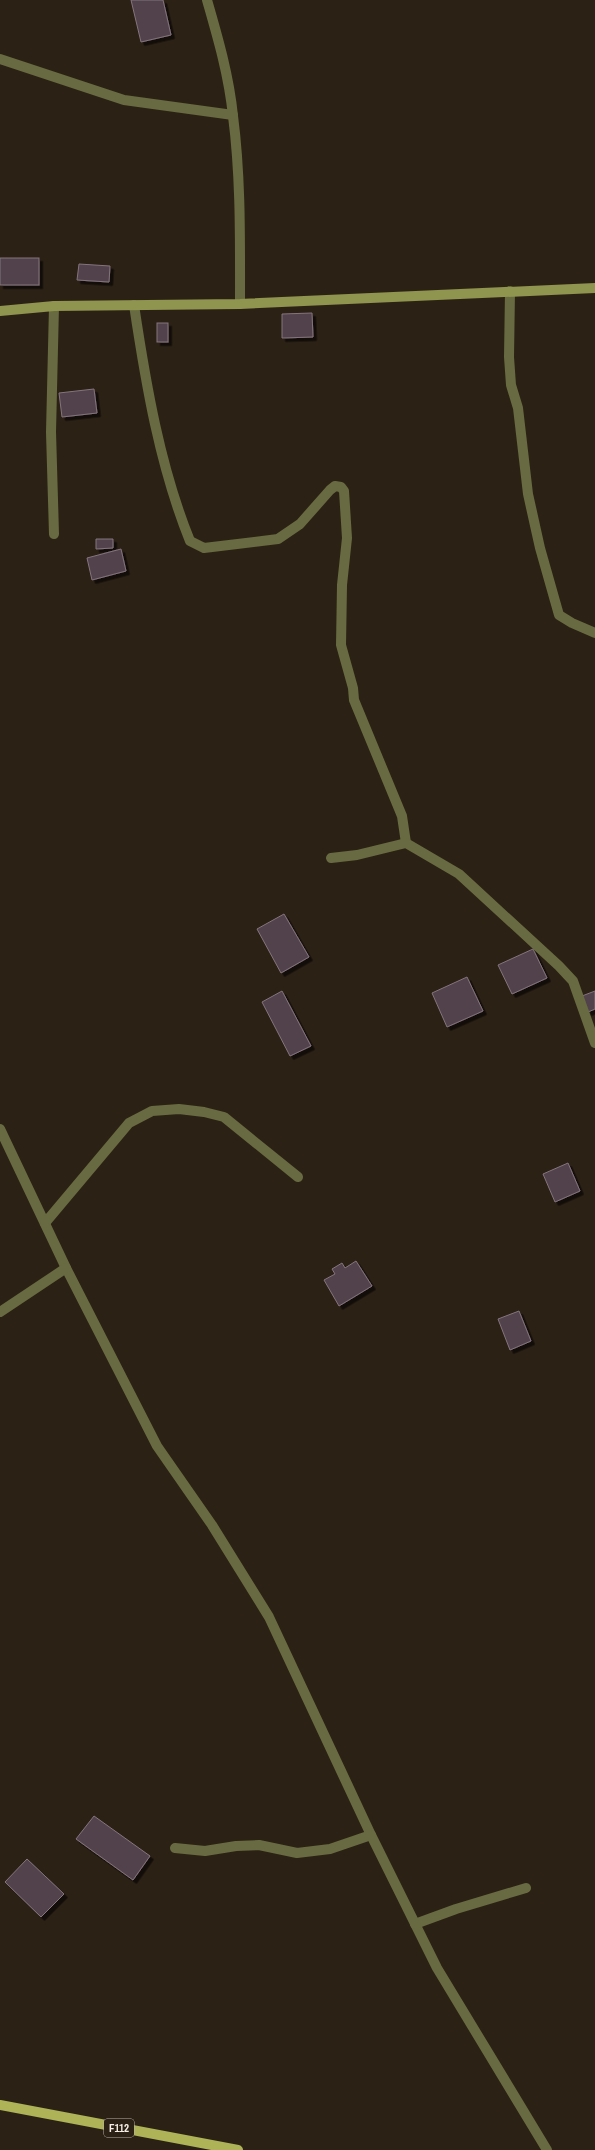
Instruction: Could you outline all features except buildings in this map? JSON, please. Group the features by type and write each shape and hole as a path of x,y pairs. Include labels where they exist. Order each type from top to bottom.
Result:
{"main road":[{"path":"0,311 54,306 240,304 595,288"},
{"name":"F112","path":"0,2105 238,2150"}],"street":[{"path":"207,0 222,55 233,115 239,190 240,304"},
{"path":"0,59 124,100 233,115"},
{"path":"510,291 510,385 518,408 528,494 540,548 559,615 572,623 595,633"},
{"path":"54,306 51,432 54,534"},
{"path":"134,306 145,380 162,452 183,523 190,541 204,548 278,539 300,524 335,486 341,487 344,491 347,538 342,585 341,645 354,700 402,816 406,843"},
{"path":"331,858 357,855 406,843 459,874 559,966 573,981 595,1043"},
{"path":"45,1223 130,1123 152,1111 179,1109 204,1112 224,1117 298,1177"},
{"path":"0,1129 66,1268 157,1446 212,1525 269,1617 370,1835 437,1968 546,2150"},
{"path":"0,1312 66,1268"},
{"path":"174,1848 205,1851 236,1846 259,1845 297,1853 330,1848 370,1835"},
{"path":"415,1924 456,1909 526,1888"}]}
